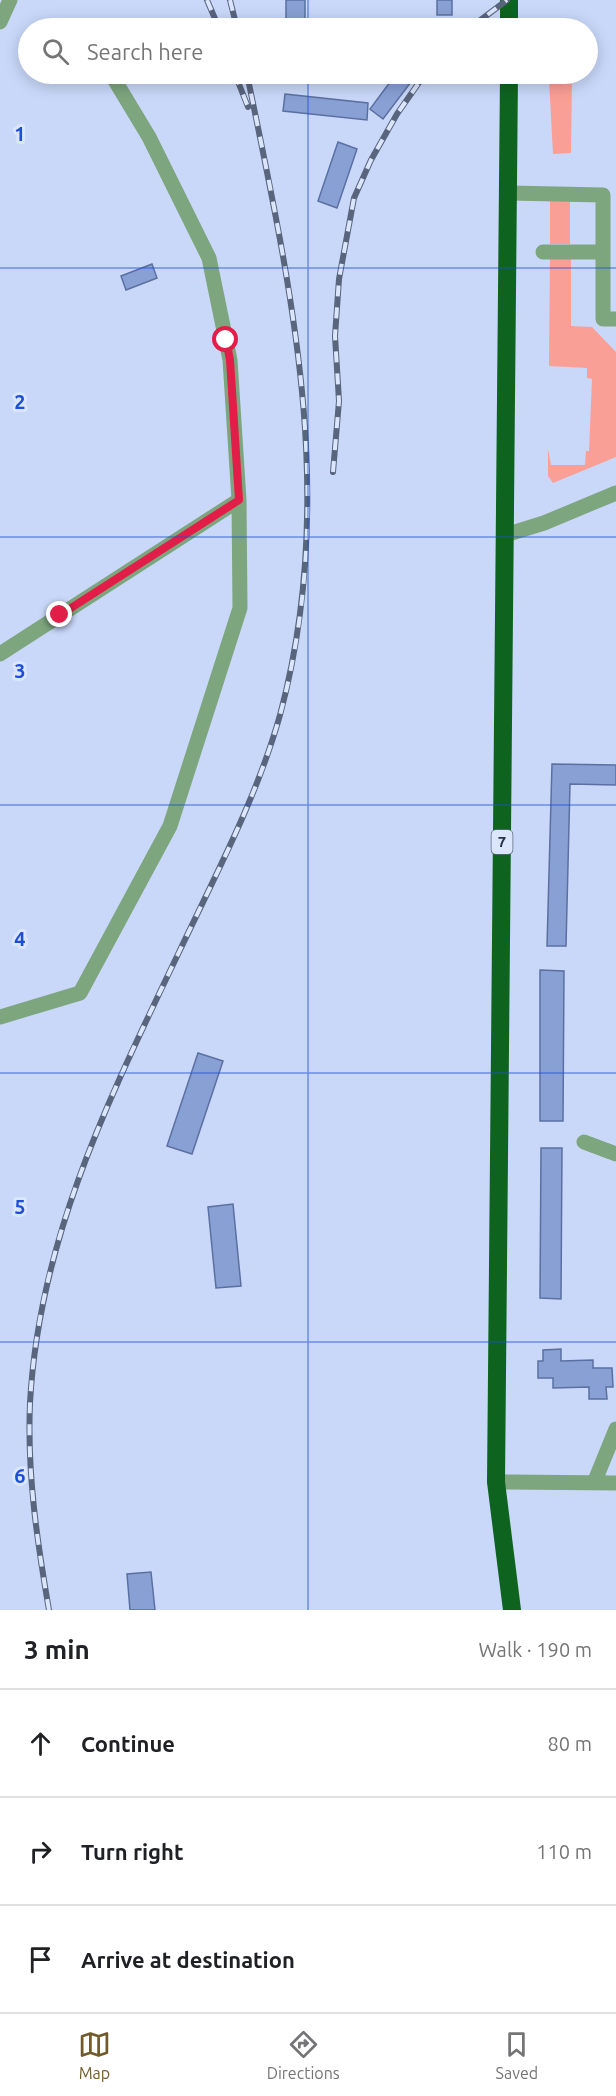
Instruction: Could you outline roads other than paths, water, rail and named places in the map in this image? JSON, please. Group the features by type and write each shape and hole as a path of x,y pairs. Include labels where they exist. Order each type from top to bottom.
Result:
{"highway":[{"path":"508,18 509,0"},
{"name":"7","path":"509,84 510,193 496,1482 512,1610"}],"street":[{"path":"0,22 10,0"},
{"path":"0,1017 80,993 170,826 240,608 239,500 230,360 209,258 149,138 117,84"},
{"path":"510,193 603,195 603,319 616,319"},
{"path":"543,252 603,252"},
{"path":"505,535 544,523 616,493"},
{"path":"0,654 239,500"},
{"path":"584,1142 616,1154"},
{"path":"594,1483 616,1429"},
{"path":"496,1482 616,1483"}],"railway":[{"path":"207,0 215,18"},
{"path":"230,0 234,18"},
{"path":"483,18 507,0"},
{"path":"239,84 248,107"},
{"path":"49,1610 34,1507 29,1429 36,1342 47,1283 63,1225 104,1114 235,835 260,776 280,715 297,633 306,553 307,473 302,393 279,234 249,84"},
{"path":"333,472 339,401 335,336 339,279 354,198 371,160 397,114 418,84"}]}
